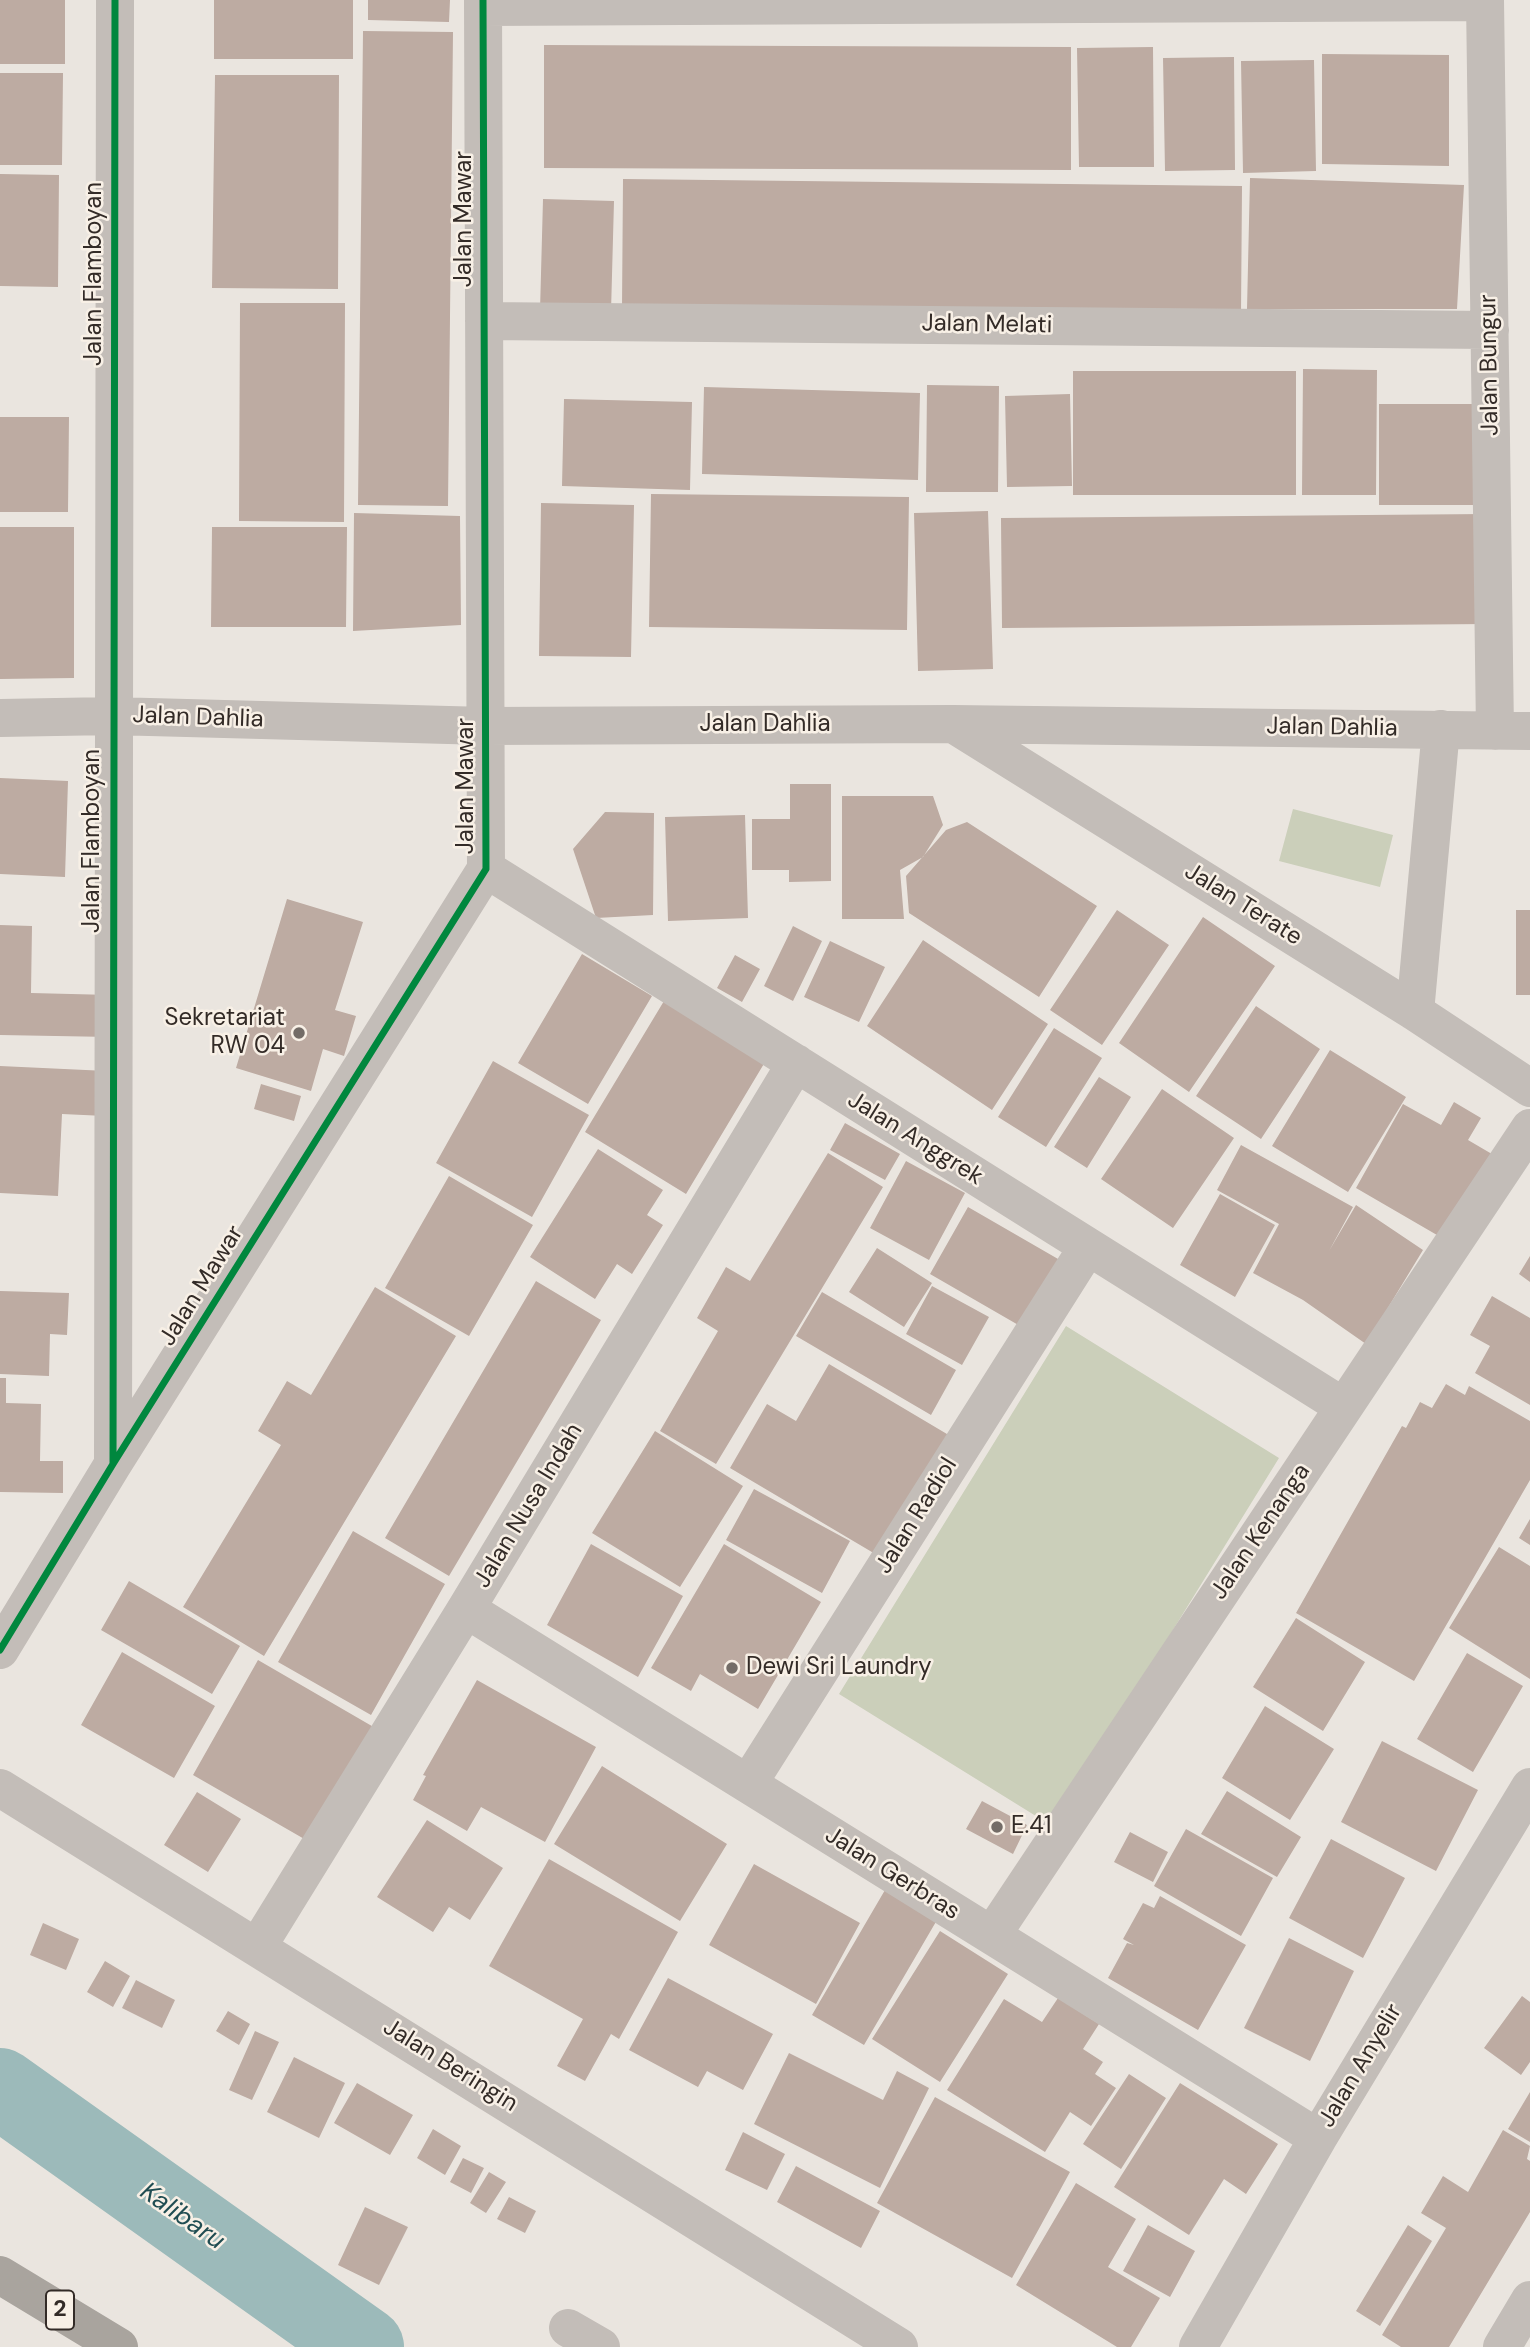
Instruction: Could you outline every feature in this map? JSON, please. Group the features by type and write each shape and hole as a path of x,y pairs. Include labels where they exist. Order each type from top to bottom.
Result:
{"highway":[{"name":"2","path":"0,2275 119,2347"}],"street":[{"name":"Jalan Flamboyan","path":"113,1464 112,716 116,0"},
{"path":"483,3 1485,1"},
{"name":"Jalan Bungur","path":"1485,1 1490,330 1513,731"},
{"name":"Jalan Mawar","path":"113,1464 486,869 483,3"},
{"name":"Jalan Melati","path":"484,321 1490,330"},
{"name":"Jalan Dahlia","path":"0,718 112,716 486,726 953,724 1513,731"},
{"name":"Jalan Terate","path":"953,724 1415,1012 1530,1088"},
{"path":"1415,1012 1441,729"},
{"name":"Jalan Anggrek","path":"486,869 1344,1408"},
{"name":"Jalan Nusa Indah","path":"258,1946 466,1609 796,1063"},
{"name":"Jalan Kenanga","path":"992,1935 1530,1128"},
{"name":"Jalan Radiol","path":"748,1784 1087,1248"},
{"path":"0,1650 113,1464"},
{"name":"Jalan Gerbras","path":"466,1609 1318,2137"},
{"name":"Jalan Anyelir","path":"1198,2347 1318,2137 1530,1787"},
{"name":"Jalan Beringin","path":"0,1788 899,2347"},
{"path":"1502,2347 1530,2300"},
{"path":"568,2328 601,2347"}],"green space":[{"path":"1293,809 1393,835 1380,887 1279,861"},
{"path":"1066,1326 1279,1458 1052,1826 839,1694"}],"building":[{"path":"0,0 65,0 65,64 0,64"},
{"path":"214,0 353,0 353,59 214,59"},
{"path":"368,0 450,0 449,22 368,20"},
{"path":"363,31 453,32 448,506 358,505"},
{"path":"544,45 1071,47 1071,170 544,168"},
{"path":"1153,47 1154,167 1079,167 1077,48"},
{"path":"1322,54 1449,55 1449,166 1322,164"},
{"path":"1234,57 1235,170 1165,171 1163,58"},
{"path":"1314,60 1316,171 1243,173 1241,61"},
{"path":"0,73 63,73 62,165 0,165"},
{"path":"215,75 339,75 338,289 212,288"},
{"path":"0,174 59,175 58,287 0,286"},
{"path":"1250,178 1464,185 1457,309 1247,309"},
{"path":"623,179 1242,186 1241,315 622,308"},
{"path":"543,199 614,201 611,312 540,311"},
{"path":"240,303 345,303 344,522 239,521"},
{"path":"1303,369 1377,370 1376,495 1302,495"},
{"path":"1073,371 1296,371 1296,495 1073,495"},
{"path":"927,385 999,386 998,492 926,492"},
{"path":"704,387 920,393 918,480 702,474"},
{"path":"1070,394 1072,486 1007,487 1005,396"},
{"path":"564,399 692,402 690,490 562,486"},
{"path":"1379,404 1477,404 1477,505 1379,505"},
{"path":"0,417 69,417 68,512 0,512"},
{"path":"651,494 909,497 907,630 649,627"},
{"path":"541,503 634,505 631,657 539,656"},
{"path":"988,511 993,669 918,671 914,513"},
{"path":"354,513 460,516 461,625 353,631"},
{"path":"1487,514 1488,624 1002,628 1001,518"},
{"path":"0,527 74,527 74,678 0,679"},
{"path":"212,527 347,527 346,627 211,627"},
{"path":"0,778 68,781 65,877 0,874"},
{"path":"790,784 831,784 831,881 789,882 789,870 752,870 752,819 790,819"},
{"path":"842,796 933,796 943,825 923,857 900,870 904,919 842,919"},
{"path":"605,812 654,813 653,915 596,918 573,849"},
{"path":"745,815 748,918 668,921 665,817"},
{"path":"967,822 1097,906 1039,997 909,913 906,876 946,830"},
{"name":"Sekretariat RW 04","path":"287,899 363,922 335,1010 356,1016 344,1056 323,1049 311,1091 236,1068"},
{"path":"1117,910 1169,945 1102,1045 1050,1010"},
{"path":"1516,910 1530,910 1530,995 1516,995"},
{"path":"1203,917 1275,966 1189,1092 1119,1043"},
{"path":"0,925 32,926 31,993 111,995 111,1037 0,1035"},
{"path":"793,926 822,941 793,1001 764,986"},
{"path":"923,940 1048,1024 992,1110 867,1026"},
{"path":"830,941 885,967 859,1022 804,997"},
{"path":"582,954 652,996 588,1104 518,1063"},
{"path":"735,955 760,969 742,1002 717,988"},
{"path":"664,1001 765,1062 686,1194 585,1132"},
{"path":"1256,1006 1320,1049 1261,1139 1196,1096"},
{"path":"1054,1028 1102,1058 1046,1147 998,1117"},
{"path":"1330,1050 1406,1097 1348,1192 1272,1146"},
{"path":"493,1061 589,1115 532,1217 436,1163"},
{"path":"0,1066 107,1071 105,1116 62,1114 58,1196 0,1193"},
{"path":"1099,1077 1131,1097 1087,1168 1054,1147"},
{"path":"261,1084 301,1096 294,1121 254,1109"},
{"path":"1162,1089 1234,1138 1173,1228 1101,1179"},
{"path":"1454,1102 1481,1118 1468,1140 1497,1157 1449,1242 1356,1188 1403,1104 1441,1125"},
{"path":"845,1123 900,1154 885,1180 830,1150"},
{"path":"1241,1145 1353,1207 1329,1251 1356,1205 1423,1250 1366,1344 1303,1300 1253,1273 1279,1224 1217,1190"},
{"path":"598,1149 663,1190 647,1215 663,1225 632,1274 617,1264 595,1299 530,1257"},
{"path":"828,1153 883,1187 716,1464 660,1431 718,1331 697,1318 726,1267 750,1281"},
{"path":"906,1161 965,1193 929,1260 870,1228"},
{"path":"449,1176 533,1225 469,1336 385,1288"},
{"path":"1220,1194 1275,1225 1235,1297 1180,1265"},
{"path":"968,1207 1065,1263 1027,1330 930,1274"},
{"path":"877,1248 932,1283 904,1327 849,1292"},
{"path":"1530,1256 1530,1282 1519,1274"},
{"path":"536,1281 601,1320 449,1576 385,1538"},
{"path":"932,1286 989,1317 962,1365 906,1334"},
{"path":"375,1287 456,1336 264,1656 183,1607 281,1445 258,1431 287,1381 311,1395"},
{"path":"0,1291 69,1293 67,1335 50,1334 49,1376 0,1374"},
{"path":"822,1292 956,1370 931,1415 796,1336"},
{"path":"1492,1296 1530,1318 1530,1405 1475,1373 1490,1346 1470,1335"},
{"path":"829,1364 952,1437 882,1558 730,1468 767,1404 796,1421"},
{"path":"0,1378 6,1378 6,1403 41,1404 40,1461 63,1461 63,1493 0,1492"},
{"path":"1446,1384 1465,1395 1469,1386 1530,1421 1530,1480 1414,1681 1296,1613 1402,1426 1406,1428 1420,1402 1432,1408"},
{"path":"655,1431 743,1486 680,1587 592,1533"},
{"path":"754,1489 850,1541 822,1593 726,1540"},
{"path":"1530,1519 1530,1545 1519,1538"},
{"path":"353,1531 445,1584 371,1715 278,1662"},
{"path":"591,1544 683,1596 638,1677 547,1625"},
{"path":"724,1544 821,1602 758,1709 700,1674 691,1691 651,1668"},
{"path":"1499,1547 1530,1566 1530,1679 1449,1628"},
{"path":"129,1581 240,1646 212,1694 101,1630"},
{"path":"1296,1618 1365,1662 1323,1731 1253,1687"},
{"path":"122,1652 215,1706 174,1778 81,1725"},
{"path":"1467,1653 1523,1686 1473,1772 1417,1739"},
{"path":"258,1660 377,1729 313,1844 193,1775"},
{"path":"477,1680 596,1747 545,1842 481,1807 467,1831 413,1800 426,1776 423,1775"},
{"path":"1265,1706 1334,1749 1290,1820 1222,1778"},
{"path":"1382,1741 1478,1790 1436,1871 1341,1822"},
{"path":"602,1766 727,1844 680,1921 554,1844"},
{"path":"1227,1791 1301,1837 1277,1877 1201,1834"},
{"path":"197,1792 241,1819 208,1872 164,1845"},
{"name":"E.41","path":"982,1801 1027,1825 1013,1854 966,1829"},
{"path":"427,1820 503,1868 470,1920 449,1907 433,1932 377,1897"},
{"path":"1186,1829 1273,1878 1241,1936 1154,1886"},
{"path":"1130,1832 1168,1852 1153,1882 1114,1862"},
{"path":"1331,1839 1405,1878 1363,1958 1289,1918"},
{"path":"549,1859 678,1932 619,2039 611,2034 585,2081 557,2066 583,2019 489,1966"},
{"path":"754,1864 860,1923 816,2004 709,1945"},
{"path":"885,1890 937,1920 864,2045 812,2015"},
{"path":"1160,1896 1246,1945 1198,2030 1108,1978 1127,1943 1134,1945 1123,1939 1143,1903 1154,1908"},
{"path":"43,1923 79,1939 66,1970 30,1955"},
{"path":"940,1931 1008,1974 940,2082 872,2039"},
{"path":"1289,1938 1354,1971 1310,2061 1244,2028"},
{"path":"105,1961 130,1976 113,2007 87,1992"},
{"path":"668,1978 773,2034 743,2090 707,2071 698,2087 629,2050"},
{"path":"136,1980 175,2000 162,2028 122,2008"},
{"path":"1522,1996 1530,2002 1530,2062 1521,2075 1484,2048"},
{"path":"1058,1998 1099,2024 1083,2049 1103,2062 1095,2074 1116,2088 1091,2126 1070,2112 1045,2152 947,2090 1004,1999 1042,2022"},
{"path":"228,2011 250,2024 239,2045 216,2031"},
{"path":"255,2031 279,2042 252,2100 229,2090"},
{"path":"789,2053 883,2100 897,2071 929,2088 880,2188 754,2124"},
{"path":"294,2057 345,2083 319,2138 267,2112"},
{"path":"1129,2074 1166,2098 1121,2169 1083,2144"},
{"path":"357,2083 413,2115 390,2155 334,2123"},
{"path":"1180,2083 1278,2144 1246,2194 1224,2179 1189,2235 1114,2187"},
{"path":"1530,2092 1530,2142 1508,2129"},
{"path":"935,2097 1070,2172 1012,2278 877,2203"},
{"path":"433,2129 461,2146 445,2175 417,2158"},
{"path":"1503,2130 1530,2146 1527,2159 1530,2161 1530,2212 1449,2347 1401,2347 1382,2335 1446,2228 1421,2213 1443,2176 1468,2192"},
{"path":"743,2132 785,2154 767,2190 725,2170"},
{"path":"463,2158 484,2168 471,2193 450,2182"},
{"path":"796,2166 880,2211 861,2248 777,2202"},
{"path":"489,2172 506,2182 486,2213 470,2203"},
{"path":"1076,2183 1136,2219 1108,2267 1160,2298 1131,2347 1117,2347 1016,2285"},
{"path":"509,2197 536,2211 525,2233 497,2219"},
{"path":"365,2207 408,2227 379,2285 338,2265"},
{"path":"1148,2225 1195,2251 1170,2297 1123,2271"},
{"path":"1408,2225 1432,2241 1380,2326 1356,2311"}],"waterway":[{"name":"Kalibaru","path":"0,2088 364,2347"}],"cycle path":[{"path":"0,1650 113,1464 115,0"},
{"path":"113,1464 486,869 483,0"}],"place":[{"name":"Sekretariat RW 04","path":"299,1033"},
{"name":"Dewi Sri Laundry","path":"732,1668"},
{"name":"E.41","path":"997,1827"}]}
